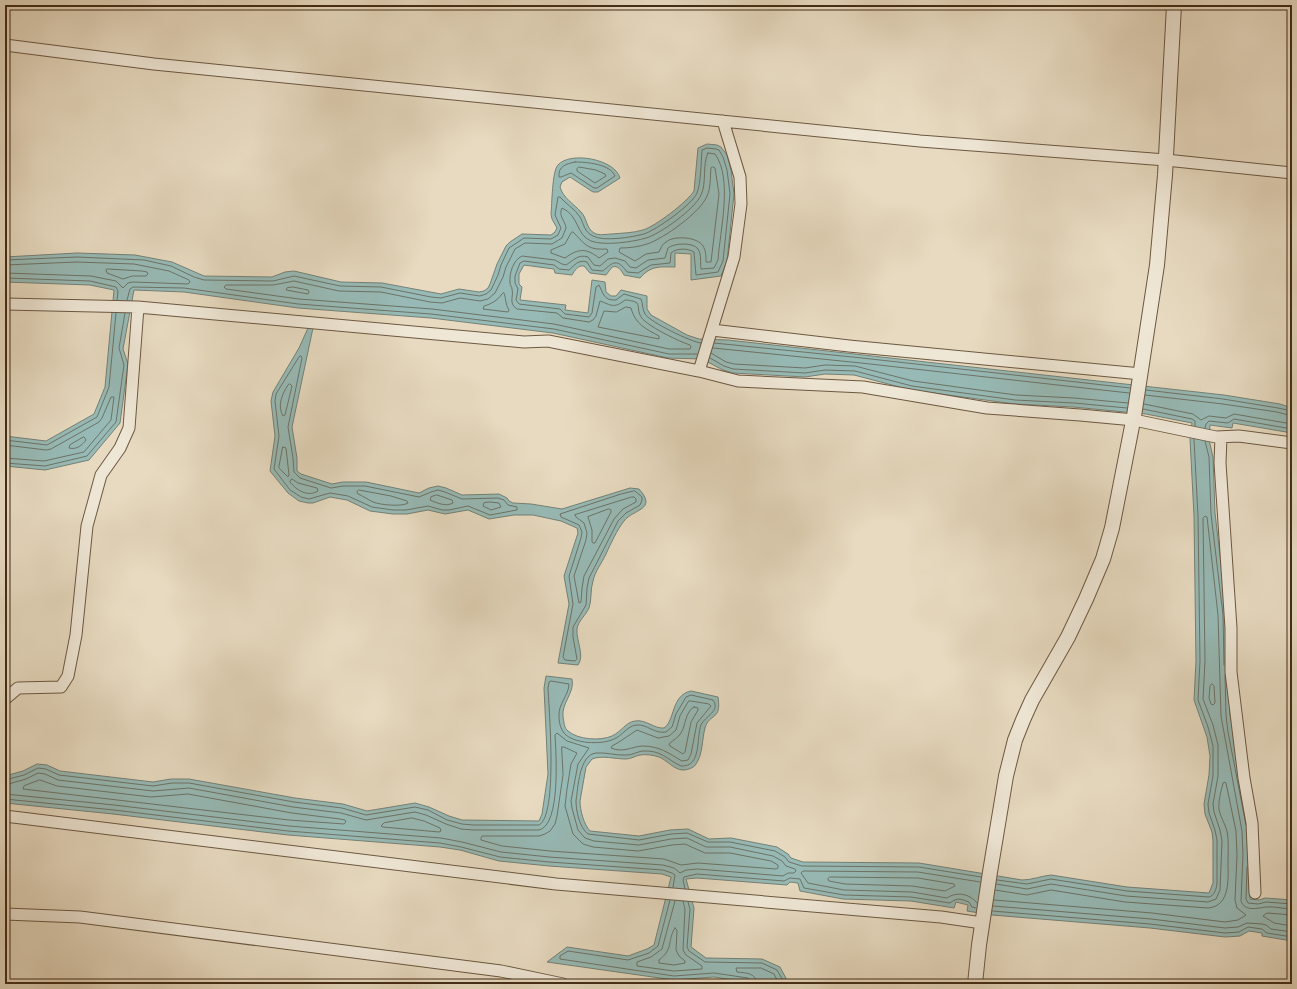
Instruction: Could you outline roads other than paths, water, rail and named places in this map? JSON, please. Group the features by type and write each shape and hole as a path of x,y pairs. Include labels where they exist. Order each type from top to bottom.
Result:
{"street":[{"path":"975,984 990,872 1006,776 1016,740 1032,700 1078,618 1103,559 1112,528 1134,418 1157,265 1166,160 1174,5"},
{"path":"5,45 154,64 920,141 1166,160 1292,173"},
{"path":"701,366 734,257 741,204 740,177 723,121"},
{"path":"5,304 138,307 524,342 548,340 701,366 738,381 863,387 987,408 1134,418 1216,436 1239,436 1292,443"},
{"path":"5,699 18,688 61,687 68,676 76,635 87,526 101,474 120,448 128,428 138,307"},
{"path":"711,333 1140,377"},
{"path":"1216,436 1220,463 1230,620 1231,672 1244,778 1252,823 1255,893"},
{"path":"5,816 556,884 941,917 983,919"},
{"path":"5,914 80,917 501,971 563,984"}],"water":[{"path":"707,144 721,147 727,155 731,170 734,194 727,261 721,276 691,280 691,254 675,253 675,267 660,267 652,269 640,278 624,275 618,267 612,267 606,275 590,273 584,266 580,266 572,275 555,273 554,269 524,265 519,274 519,284 522,287 520,300 566,305 565,310 588,313 592,280 605,282 606,292 611,296 616,296 621,290 647,296 647,309 651,315 687,335 699,339 728,340 1224,395 1280,404 1292,408 1292,433 1233,423 1232,428 1210,425 1209,440 1213,457 1215,513 1227,615 1230,715 1251,829 1252,854 1250,899 1259,900 1265,898 1292,900 1292,941 1262,936 1262,933 1249,931 1240,936 1225,937 1150,928 992,915 967,911 968,905 956,902 954,908 911,901 843,899 800,891 798,883 790,882 787,885 697,878 686,879 694,908 691,947 706,958 762,959 780,967 789,984 754,984 714,977 674,980 547,962 567,947 628,956 654,945 671,877 662,874 499,861 460,850 440,847 288,835 113,814 5,803 5,776 23,771 37,764 47,765 60,771 153,782 171,779 189,779 295,798 343,804 367,811 415,803 462,820 539,821 542,814 548,774 544,688 546,676 572,679 572,689 563,712 564,725 572,734 590,739 602,739 612,736 629,723 635,721 643,721 660,728 664,728 670,720 680,697 691,691 718,697 719,705 717,713 707,723 700,756 692,768 680,770 662,758 650,755 640,755 628,759 604,757 592,759 586,767 580,801 583,817 590,831 639,836 670,830 688,829 709,839 731,838 777,847 788,854 791,858 803,862 919,863 1022,880 1051,875 1127,887 1209,893 1213,883 1213,841 1212,832 1205,814 1204,804 1209,775 1210,756 1207,737 1194,700 1196,661 1194,516 1190,439 1192,423 1146,414 1073,407 1015,404 911,390 854,375 825,374 805,377 733,373 723,370 702,359 668,358 553,333 431,318 298,308 184,292 134,290 123,349 128,364 120,423 89,460 45,470 5,466 5,436 46,441 94,414 105,387 114,290 90,285 5,282 5,257 77,253 135,255 172,262 204,276 272,277 285,272 294,271 341,282 382,283 441,294 459,289 479,292 488,288 497,264 506,246 510,242 522,234 551,235 555,232 557,228 551,214 553,181 556,168 564,161 572,158 592,159 610,166 616,171 620,178 598,192 593,192 570,177 562,182 560,187 566,198 583,214 589,228 594,233 603,235 631,232 649,228 663,219 690,196 694,191 698,148"},
{"path":"308,328 313,328 292,427 297,458 297,471 301,474 332,484 343,482 366,482 419,493 429,488 438,486 462,495 499,494 513,503 562,509 630,488 639,489 646,501 645,505 628,517 621,525 594,577 589,608 579,623 577,629 581,657 578,665 558,663 569,604 564,576 578,533 577,528 561,521 533,515 514,515 489,519 468,510 445,514 428,510 407,514 393,514 370,511 347,500 330,497 313,503 308,503 299,501 288,493 270,471 275,436 271,401 273,392 299,348"}]}
